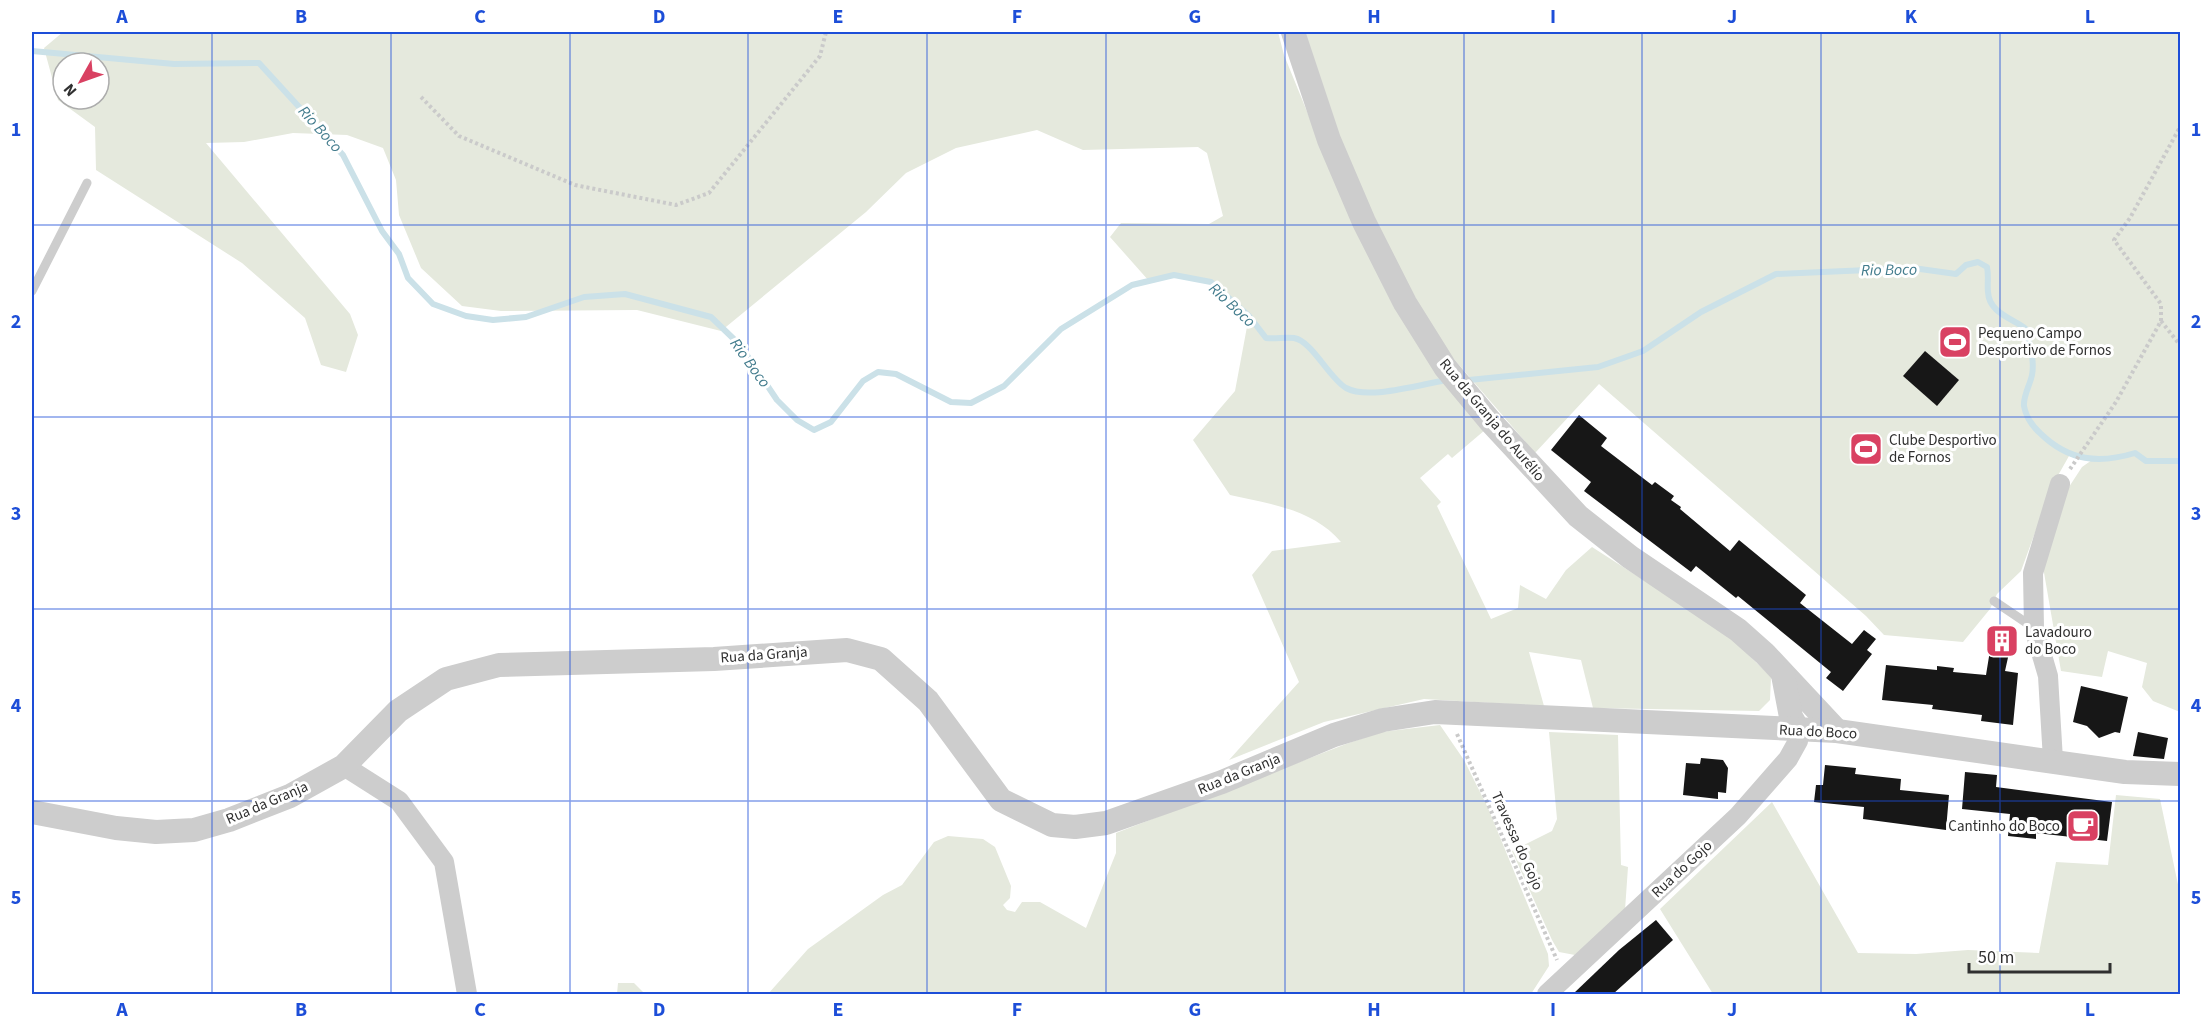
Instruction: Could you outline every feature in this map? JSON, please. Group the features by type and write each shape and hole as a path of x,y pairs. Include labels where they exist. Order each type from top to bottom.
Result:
{"street":[{"name":"Rua da Granja do Aurélio","path":"1294,39 1329,140 1364,222 1405,303 1445,367 1490,421 1578,516 1630,557 1738,630 1837,731"},
{"path":"2053,760 2048,676 2034,628 2032,573 2065,476"},
{"name":"Rua da Granja","path":"32,812 116,828 156,832 194,830 229,820 290,796 344,766 399,711 446,679 499,666 714,659 847,650 881,659 928,701 1001,800 1052,825 1075,827 1106,823 1222,782 1334,735 1383,720 1435,712 1453,713"},
{"path":"1783,675 1791,717 1799,730"},
{"name":"Rua do Boco","path":"1453,713 1837,731 2126,772 2181,774"},
{"name":"Rua do Gojo","path":"1547,994 1738,816 1788,759 1798,741 1799,730"},
{"path":"344,766 399,801 444,862 467,994"}],"lane":[{"path":"32,291 87,183"},
{"path":"1994,601 2034,628"}],"path":[{"path":"421,97 459,136 575,185 676,205 709,193 820,56 826,32"},
{"path":"2065,476 2116,402 2161,321 2161,304 2114,240 2130,218 2181,128"},
{"path":"2161,321 2181,345"},
{"name":"Travessa do Gojo","path":"1453,713 1455,730 1557,960 1569,974"}],"shaded area":[{"path":"63,32 1278,32 1284,55 1345,204 1392,300 1419,345 1450,389 1485,430 1452,458 1448,454 1420,478 1441,502 1437,506 1491,619 1518,608 1520,585 1546,599 1566,570 1592,547 1726,633 1771,677 1770,700 1759,711 1593,708 1581,660 1529,652 1544,706 1424,699 1324,722 1229,760 1299,682 1252,575 1272,551 1341,542 1317,522 1290,509 1230,495 1193,440 1235,391 1249,316 1205,281 1182,276 1149,281 1110,237 1121,223 1209,224 1223,216 1207,153 1198,147 1083,150 1037,130 956,148 906,173 866,212 721,331 637,310 501,311 462,306 421,268 399,215 396,180 383,148 347,135 293,133 244,142 206,143 350,314 358,335 346,372 321,365 305,318 242,263 96,170 95,127 73,111 111,111 111,51 51,51 51,74 44,48"},
{"path":"1303,32 2180,32 2180,712 2153,701 2142,687 2147,663 2108,651 2102,677 2061,671 2042,561 2067,490 2082,467 2092,460 2069,456 2052,486 2021,571 1997,594 1990,609 1963,642 1884,635 1866,616 1599,384 1535,453 1447,351 1402,278 1348,164"},
{"path":"1440,725 1464,760 1488,808 1548,954 1549,966 1531,994 768,994 808,949 883,895 902,885 934,842 948,836 983,839 995,847 1011,886 1010,898 1003,905 1007,910 1015,912 1022,902 1040,902 1086,928 1116,853 1116,833 1381,732"},
{"path":"1549,732 1618,735 1621,865 1628,867 1625,910 1575,955 1559,952 1512,851 1552,831 1557,819"},
{"path":"2116,795 2160,799 2180,894 2180,994 1713,994 1660,909 1772,802 1858,953 1916,954 1968,950 2039,953 2056,862 2108,865"},
{"path":"618,983 634,983 645,994 617,994"}],"building":[{"path":"1925,351 1959,380 1937,406 1903,376"},
{"path":"1579,415 1607,438 1601,446 1652,485 1655,482 1674,496 1671,500 1681,507 1680,509 1730,551 1739,540 1806,595 1800,603 1852,644 1864,630 1876,639 1867,650 1872,654 1843,691 1826,678 1831,672 1738,596 1736,598 1696,566 1691,572 1584,491 1591,482 1551,450"},
{"path":"1993,632 2013,635 2005,671 2018,673 2013,725 1981,721 1982,715 1932,709 1933,705 1882,700 1886,665 1937,670 1937,666 1954,668 1953,672 1986,675"},
{"path":"2081,686 2128,697 2120,733 2115,732 2099,738 2087,726 2073,722"},
{"path":"2138,732 2168,738 2164,759 2133,756"},
{"path":"1701,758 1723,760 1728,768 1726,793 1718,792 1718,799 1683,795 1686,763 1700,764"},
{"path":"1825,765 1856,768 1855,774 1901,779 1900,790 1949,795 1946,830 1863,819 1864,807 1814,802 1816,785 1823,785"},
{"path":"1965,772 1997,775 1996,787 2112,802 2107,841 2036,833 2036,839 2008,836 2010,814 1962,809"},
{"path":"1656,920 1673,940 1613,994 1573,994 1619,950"}],"waterway":[{"name":"Rio Boco","path":"32,51 174,64 259,63 343,155 382,231 399,254 408,278 433,304 466,316 493,320 526,317 584,297 625,294 711,317 740,345 777,400 797,420 814,430 831,422 863,381 878,372 896,374 951,402 971,403 1004,386 1061,329 1132,285 1174,275 1211,282 1249,316 1266,338 1294,338 1301,341 1346,388 1367,393 1442,381"},
{"name":"Rio Boco","path":"1469,380 1598,367 1643,351 1701,312 1776,274 1913,268 1956,274 1966,265 1978,262 1987,267 1988,292 1992,305 2026,329 2033,369 2024,406 2028,418 2038,431 2062,450 2085,458 2109,458 2135,453 2146,461 2180,461"}],"place":[{"name":"Pequeno Campo Desportivo de Fornos","path":"1955,342"},
{"name":"Clube Desportivo de Fornos","path":"1866,449"},
{"name":"Lavadouro do Boco","path":"2002,641"},
{"name":"Cantinho do Boco","path":"2083,826"}]}
